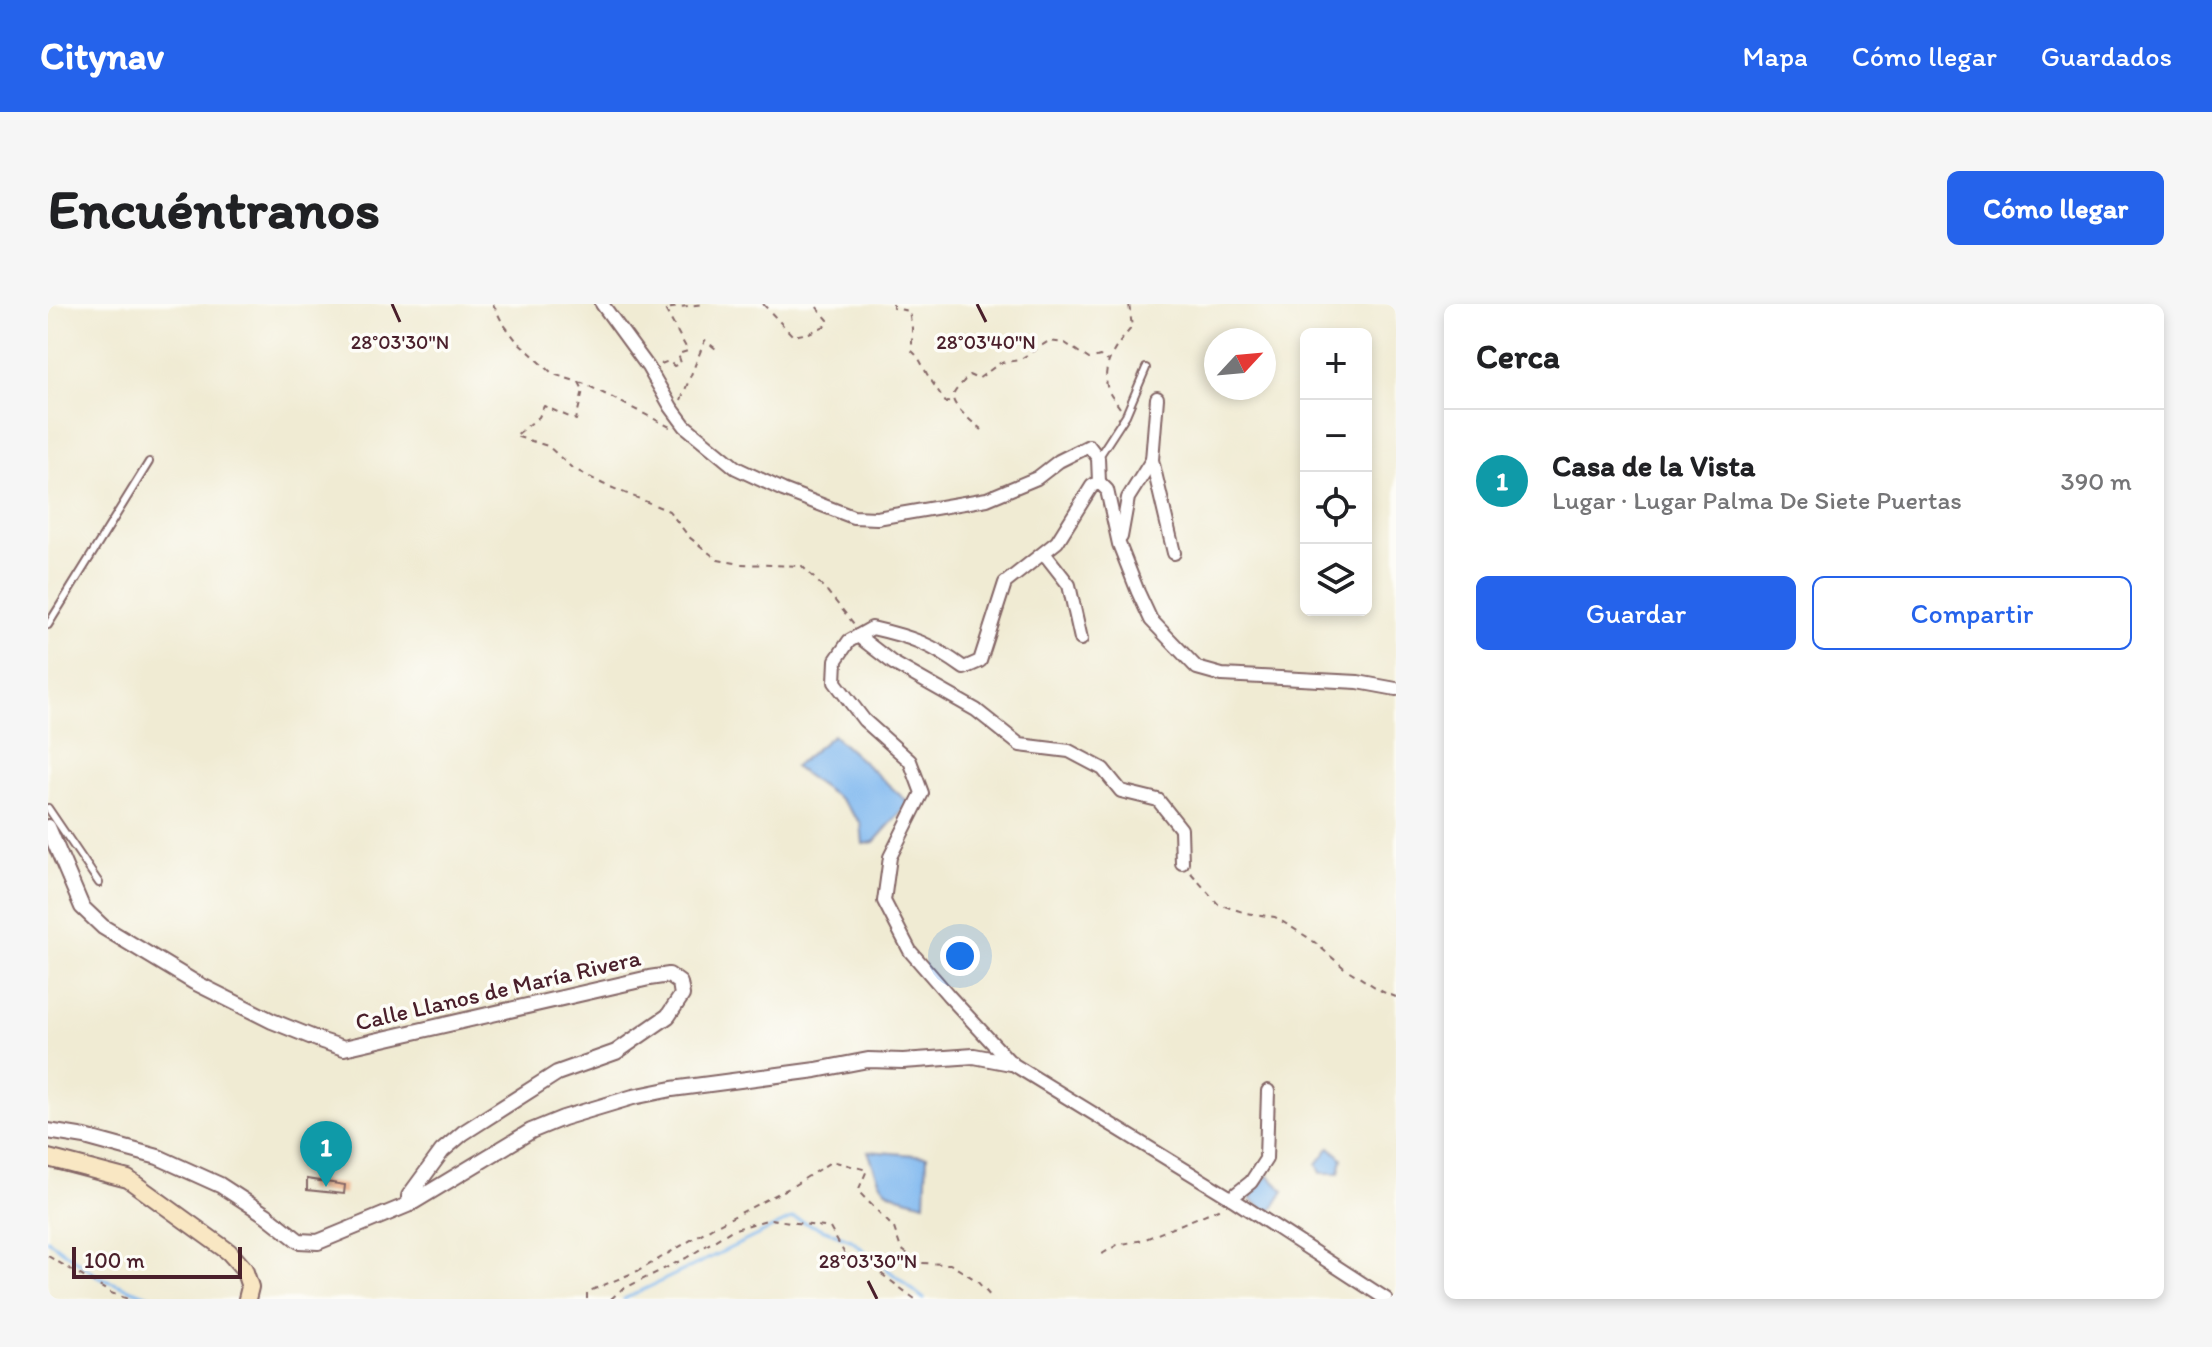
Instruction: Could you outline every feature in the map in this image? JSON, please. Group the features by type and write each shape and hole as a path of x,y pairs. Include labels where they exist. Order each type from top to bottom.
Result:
{"main road":[{"path":"48,1158 128,1179 229,1252 244,1269 248,1293"}],"street":[{"path":"602,304 648,367 685,426 736,468 853,517 877,518 987,499 1037,478 1059,461 1089,446 1098,458 1099,482 1107,490 1119,544 1151,620 1197,668 1222,675 1358,682 1396,689"},
{"path":"1157,398 1152,460 1174,553"},
{"path":"1119,544 1128,498 1152,460"},
{"path":"1099,482 1092,486 1057,542 1005,583 980,661 964,668 941,651 908,636 872,628 849,641 836,660 835,682 864,720 910,761 922,793 890,857 884,901 910,951 1011,1063 1231,1198 1386,1299"},
{"path":"1044,553 1069,585 1081,639"},
{"path":"861,634 893,663 976,710 1020,745 1069,751 1103,769 1121,791 1158,800 1181,829 1182,863"},
{"name":"Calle Llanos de María Rivera","path":"48,827 82,907 103,927 194,982 272,1021 344,1048 649,978 669,975 680,983 682,995 668,1016 616,1052 557,1073 463,1133 442,1151 409,1196 410,1204"},
{"path":"48,1131 85,1137 158,1157 220,1185 299,1241 318,1242 410,1204 531,1131 633,1097 868,1060 974,1056 1011,1063"},
{"path":"1231,1198 1251,1182 1266,1159 1268,1091"}],"lane":[{"path":"1098,458 1126,415 1146,368"},
{"path":"48,625 149,462"},
{"path":"48,808 99,883"}],"path":[{"path":"493,304 516,340 553,374 579,382 680,432 685,426"},
{"path":"648,367 669,361 674,366 681,363 678,354 688,351 665,309 703,304"},
{"path":"763,304 793,336 827,325 828,320 814,304"},
{"path":"893,304 893,308 909,311 912,351 919,357 929,379 946,403 953,400"},
{"path":"1126,415 1107,387 1108,361 1132,327 1129,304"},
{"path":"671,407 681,401 705,340 716,349"},
{"path":"982,430 965,416 953,400 953,395 969,375 978,379 1000,363 1019,360 1049,341 1065,343 1089,359 1100,356 1108,361"},
{"path":"579,382 583,390 576,420 544,406 539,417 515,436 548,446 572,468 669,511 689,537 718,560 802,566 861,634"},
{"path":"1182,863 1218,904 1246,913 1275,917 1312,940 1343,967 1396,997"},
{"path":"587,1299 587,1292 640,1270 713,1227 793,1186 832,1161 867,1170 858,1191 894,1228 901,1249 920,1263 950,1264 976,1280 993,1299"},
{"path":"1102,1254 1117,1245 1143,1240 1220,1209 1231,1198"},
{"path":"611,1299 621,1290 686,1258 732,1230 770,1219 830,1228 846,1256 867,1263 915,1299"},
{"path":"48,1256 111,1293 128,1299"}],"water":[{"path":"833,735 909,803 874,842 863,844 861,823 841,800 794,767"},
{"path":"1330,1147 1342,1158 1339,1173 1321,1173 1317,1164"},
{"path":"868,1151 927,1156 925,1203 886,1189 877,1176"},
{"path":"1268,1175 1284,1191 1270,1213 1250,1199"}],"building":[{"path":"307,1179 345,1185 344,1194 307,1190"}],"waterway":[{"path":"624,1299 793,1218 851,1240 924,1299"},
{"path":"48,1240 100,1278 156,1299"}],"place":[{"name":"Casa de la Vista","path":"326,1187"}]}
